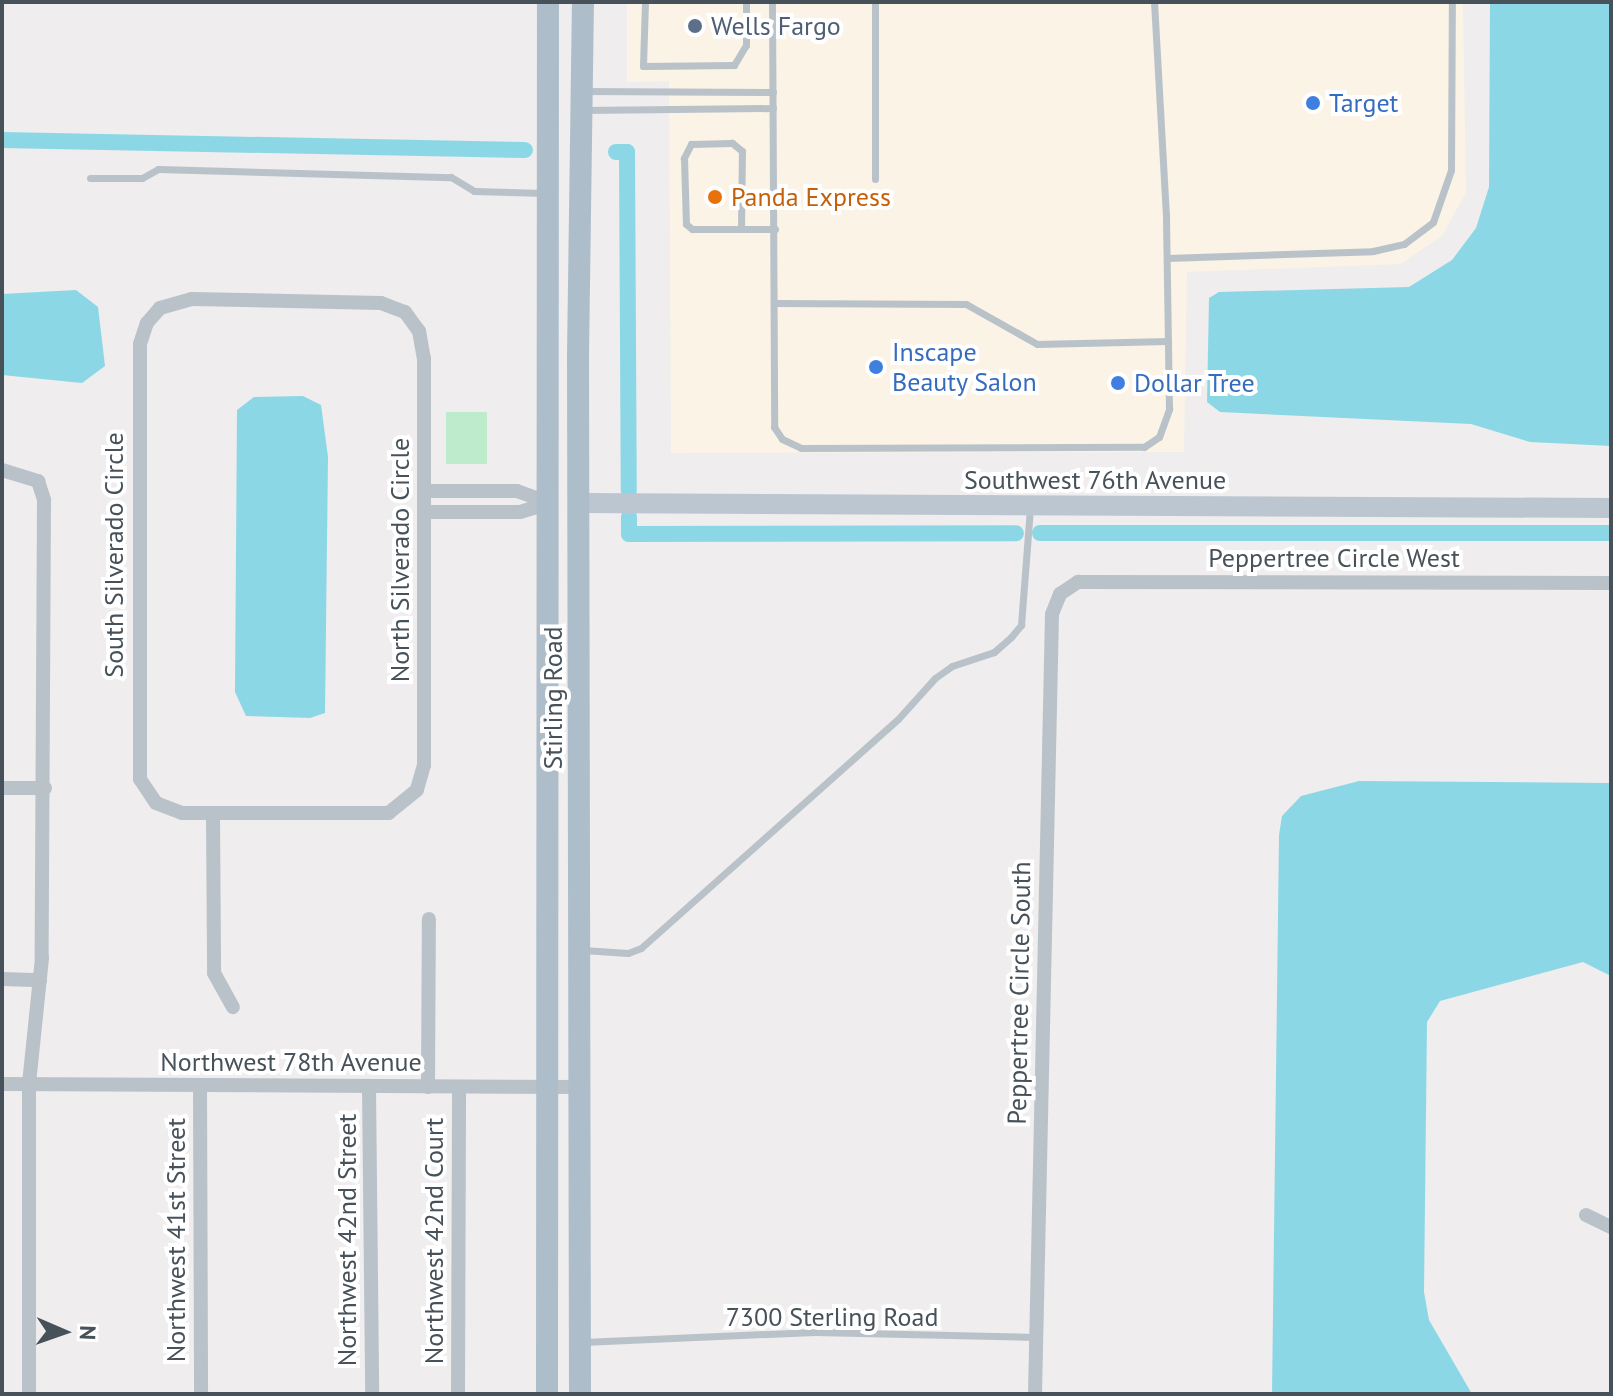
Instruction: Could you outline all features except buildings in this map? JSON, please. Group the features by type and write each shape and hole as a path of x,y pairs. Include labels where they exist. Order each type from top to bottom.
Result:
{"main road":[{"name":"Stirling Road","path":"547,1394 548,2"},
{"name":"Stirling Road","path":"580,1394 579,503 583,2"},
{"path":"548,196 567,214 580,236"},
{"path":"550,503 565,517 580,544"}],"street":[{"name":"North Silverado Circle","path":"152,315 169,303 204,299 381,303 411,317 424,348 424,765 420,783 407,802 371,816 213,815"},
{"name":"South Silverado Circle","path":"152,315 142,333 138,355 137,754 140,779 149,796 171,811 213,815"},
{"path":"2,470 38,481 44,500 45,788 40,980 29,1084 29,1394"},
{"path":"425,491 517,491 550,503"},
{"path":"425,512 520,512 550,503"},
{"name":"Southwest 76th Avenue","path":"579,503 1611,508"},
{"name":"Peppertree Circle West","path":"1060,594 1078,582 1611,583"},
{"name":"Peppertree Circle South","path":"1035,1394 1052,614 1060,594"},
{"path":"2,788 45,788"},
{"path":"213,815 214,968 233,1007"},
{"name":"Northwest 42nd Court","path":"428,1087 429,919"},
{"path":"2,979 40,980"},
{"name":"Northwest 78th Avenue","path":"2,1084 581,1087"},
{"name":"Northwest 41st Street","path":"200,1086 201,1394"},
{"name":"Northwest 42nd Street","path":"369,1087 372,1394"},
{"name":"Northwest 42nd Court","path":"458,1394 459,1087"},
{"path":"1586,1215 1611,1227"}],"lane":[{"path":"645,2 643,66 734,65 746,45 746,2"},
{"path":"772,2 774,427 782,439 801,448 1144,447 1159,437 1166,423 1168,341 1167,258 1154,2"},
{"path":"875,2 875,179"},
{"path":"1167,258 1373,251 1404,244 1433,222 1451,170 1452,2"},
{"path":"582,100 773,92"},
{"path":"582,100 773,108"},
{"path":"741,229 742,151 732,143 697,143 686,149 683,217 692,229 741,229 775,229"},
{"path":"90,178 142,178 158,169 451,177 474,191 548,196"},
{"path":"774,303 966,304 1037,344 1168,341"},
{"path":"581,949 628,953 641,948 898,719 935,678 952,666 994,652 1011,637 1021,625 1031,506"},
{"name":"7300 Sterling Road","path":"580,1342 815,1332 1036,1337"}],"shaded area":[{"path":"627,2 1463,2 1466,192 1442,236 1401,264 1187,272 1184,452 671,453 669,81 627,82"}],"green space":[{"path":"446,412 487,412 487,464 446,464"}],"water":[{"path":"1490,2 1611,2 1611,446 1530,442 1471,424 1220,412 1207,402 1209,298 1219,292 1409,287 1452,260 1476,228 1489,187"},
{"path":"76,290 98,307 105,366 82,383 2,375 2,294"},
{"path":"303,396 321,405 328,457 325,713 310,718 246,716 235,692 237,410 254,397"},
{"path":"1359,781 1611,783 1611,976 1583,962 1440,1001 1427,1022 1424,1292 1429,1320 1472,1394 1272,1394 1279,835 1282,816 1301,796"}],"waterway":[{"path":"2,140 525,150"},
{"path":"616,152 627,152 629,491"},
{"path":"629,517 629,534 1016,533"},
{"path":"1040,533 1611,533"}],"place":[{"name":"Wells Fargo","path":"695,26"},
{"name":"Target","path":"1313,103"},
{"name":"Panda Express","path":"715,197"},
{"name":"Inscape Beauty Salon","path":"876,367"},
{"name":"Dollar Tree","path":"1118,383"}]}
